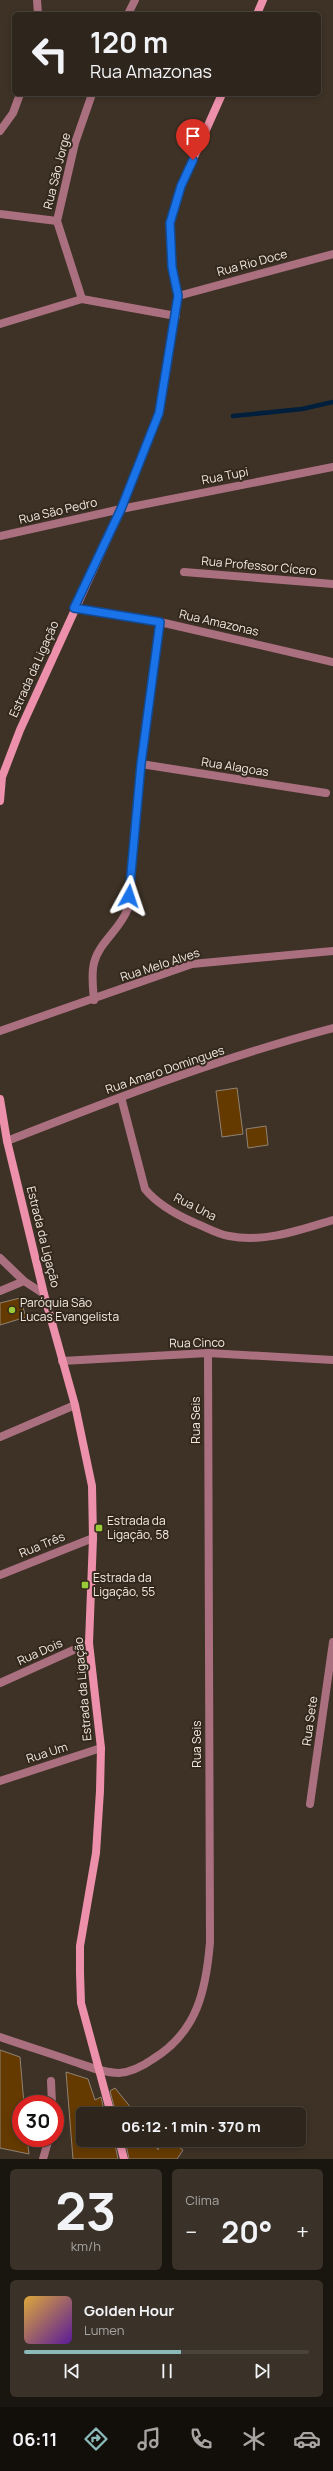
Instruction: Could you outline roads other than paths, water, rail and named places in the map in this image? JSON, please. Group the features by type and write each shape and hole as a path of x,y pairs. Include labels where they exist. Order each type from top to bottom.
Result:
{"street":[{"path":"37,0 38,12"},
{"path":"129,12 135,0"},
{"path":"257,12 263,0"},
{"path":"0,131 13,113 19,96"},
{"name":"Rua São Jorge","path":"82,299 57,220 76,143 91,96"},
{"name":"Estrada da Ligação","path":"0,801 2,777 17,737 74,608 121,509 159,413 176,316 178,296 172,267 170,223 181,186 221,96"},
{"path":"0,214 57,220"},
{"name":"Rua Rio Doce","path":"178,296 333,254"},
{"path":"0,324 82,299 176,316"},
{"name":"Rua Tupi","path":"121,509 333,467"},
{"name":"Rua São Pedro","path":"0,536 121,509"},
{"name":"Rua Professor Cícero","path":"184,572 333,584"},
{"name":"Rua Amazonas","path":"74,608 160,622 333,662"},
{"path":"94,1000 94,962 101,949 124,919 128,908 141,764 160,622"},
{"name":"Rua Alagoas","path":"141,764 326,793"},
{"name":"Rua Melo Alves","path":"0,1031 94,1000 192,964 333,951"},
{"name":"Rua Amaro Domingues","path":"7,1141 121,1097 268,1047 333,1028"},
{"name":"Rua Una","path":"121,1097 145,1189 151,1197 185,1218 227,1236 248,1239 291,1233 333,1220"},
{"name":"Estrada da Ligação","path":"0,1099 7,1141 44,1294 75,1405 92,1486 93,1538 89,1643 101,1748 99,1829 80,1946 80,1973 82,2003 110,2107"},
{"path":"0,1258 24,1281 44,1294"},
{"path":"0,1291 24,1281"},
{"name":"Rua Cinco","path":"62,1361 208,1353 333,1360"},
{"name":"Rua Seis","path":"0,2037 101,2070 119,2073 134,2070 169,2049 186,2030 199,2002 207,1977 210,1942 208,1353"},
{"path":"0,1437 75,1405"},
{"name":"Rua Três","path":"0,1575 93,1538"},
{"name":"Rua Sete","path":"310,1804 333,1642"},
{"name":"Rua Dois","path":"0,1683 89,1643"},
{"name":"Rua Um","path":"0,1781 101,1748"},
{"path":"51,2081 52,2095"},
{"path":"43,2159 46,2147"},
{"path":"120,2147 124,2159"}],"waterway":[{"path":"233,416 302,409 333,402"}],"place":[{"name":"Paróquia São Lucas Evangelista","path":"12,1310"},
{"name":"Estrada da Ligação, 58","path":"99,1528"},
{"name":"Estrada da Ligação, 55","path":"85,1585"}]}
